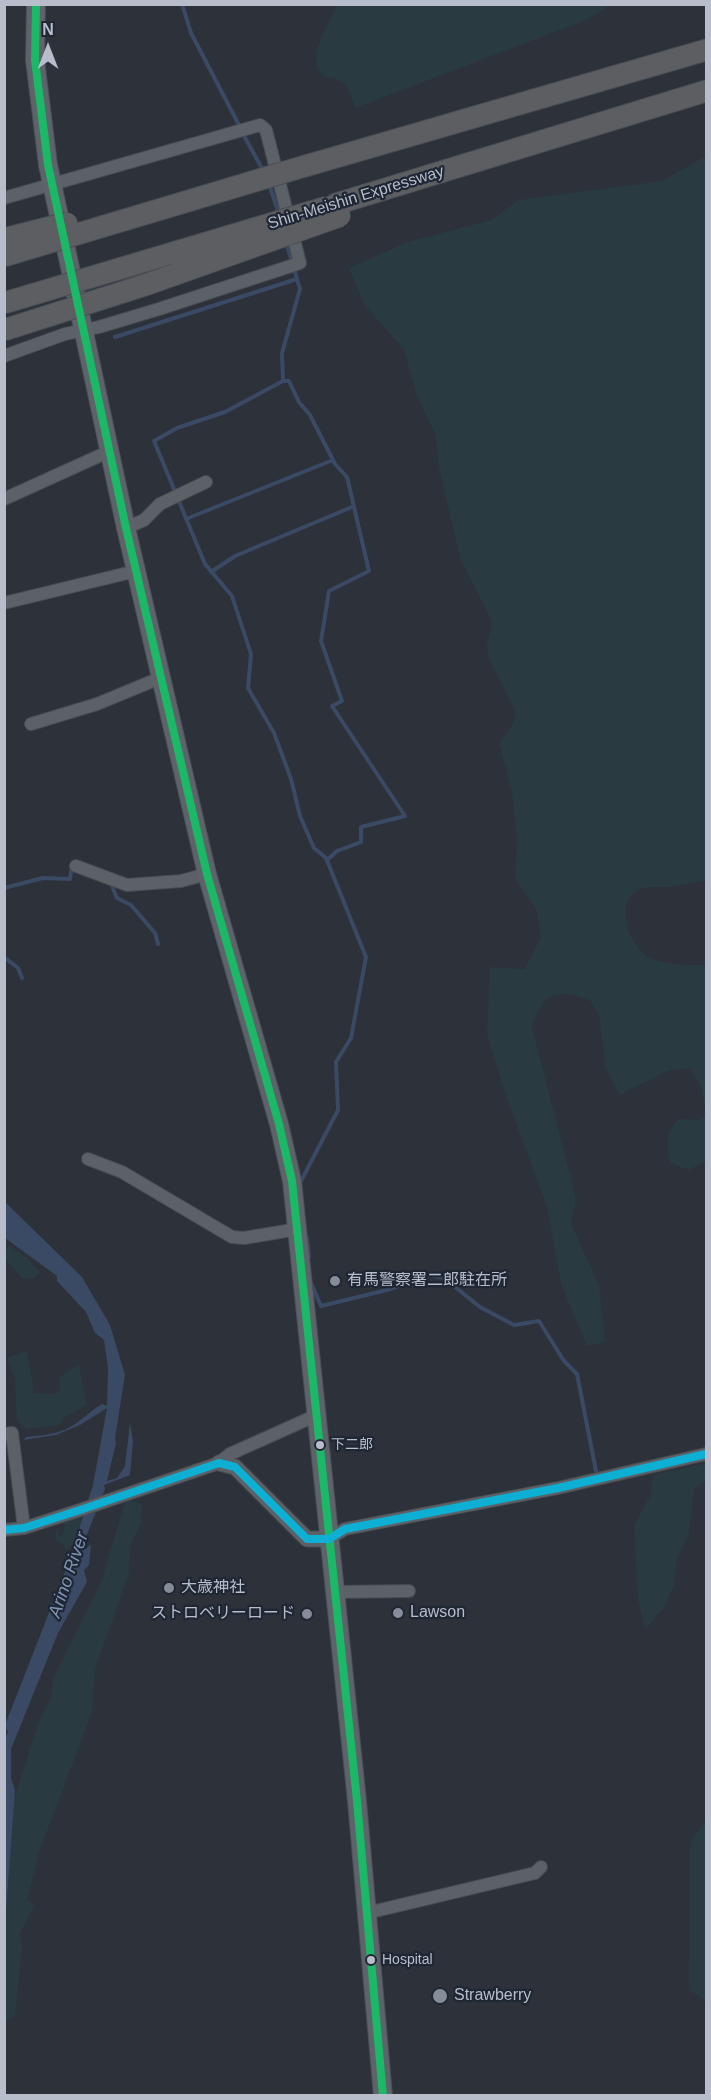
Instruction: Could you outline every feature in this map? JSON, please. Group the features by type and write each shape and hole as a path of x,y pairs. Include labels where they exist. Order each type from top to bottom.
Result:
{"highway":[{"path":"4,256 706,50"},
{"name":"Shin-Meishin Expressway","path":"4,303 338,210 706,91"},
{"path":"4,239 295,169"},
{"path":"4,330 148,284 338,210"}],"main road":[{"path":"36,4 34,60 52,184 126,528 207,874 279,1124 292,1181 367,1913 383,2096"}],"street":[{"path":"4,198 260,124 266,130 300,263 159,309 30,345 4,356"},
{"path":"4,499 110,451"},
{"path":"126,528 144,520 160,504 206,482"},
{"path":"4,603 136,571"},
{"path":"31,724 97,704 160,678"},
{"path":"76,866 127,885 181,881 207,874"},
{"path":"88,1159 122,1172 232,1237 244,1239 298,1229"},
{"path":"4,1530 24,1528 219,1463 230,1454 317,1415"},
{"path":"4,1434 12,1433 24,1528"},
{"path":"219,1463 235,1467 307,1539 329,1539 345,1529 558,1488 706,1454"},
{"path":"335,1592 409,1591"},
{"path":"367,1913 535,1873 541,1867"}],"shaded area":[{"path":"338,5 610,5 586,20 355,108 351,94 346,87 340,81 323,75 317,67 317,49"},
{"path":"706,156 706,880 670,887 642,888 631,896 626,915 631,937 644,954 652,959 672,964 706,965 706,1114 701,1086 690,1068 668,1071 619,1095 606,1068 599,1016 590,1000 559,994 552,996 540,1006 532,1027 576,1199 571,1224 599,1285 605,1342 587,1346 561,1284 547,1207 505,1093 487,1034 490,967 524,969 541,938 537,911 515,878 517,841 512,792 499,743 514,723 515,709 489,660 487,644 492,621 461,561 440,473 435,433 417,396 404,350 364,304 349,268 405,243 491,220 519,200 662,181"},
{"path":"706,1115 706,1161 689,1170 670,1163 668,1140 674,1124 679,1119 699,1120"},
{"path":"8,1245 28,1258 40,1273 34,1278 23,1279 5,1259 5,1247 7,1249"},
{"path":"27,1351 34,1393 55,1394 60,1390 59,1377 79,1365 87,1405 64,1418 59,1425 27,1429 17,1421 15,1380 7,1358"},
{"path":"706,1463 706,1480 694,1489 689,1533 677,1559 674,1585 666,1604 648,1627 644,1624 638,1599 634,1526 650,1496 653,1475"},
{"path":"126,1499 142,1504 141,1523 130,1547 129,1572 95,1670 92,1712 39,1852 27,1900 34,1905 20,1933 22,1949 15,2015 5,2022 4,1901 13,1802 38,1724 51,1697 53,1679 100,1585"},
{"path":"81,1515 78,1536 65,1551 64,1544 57,1541 55,1532 57,1528 59,1536 62,1536 65,1524 59,1523"},
{"path":"706,1821 706,2001 689,1990 690,1850 691,1841"}],"water":[{"name":"Arino River","path":"5,1202 82,1277 110,1325 125,1375 116,1443 107,1481 117,1478 125,1466 130,1423 133,1441 130,1475 104,1485 105,1489 82,1547 86,1549 91,1544 89,1565 84,1570 87,1582 58,1633 11,1749 11,1778 15,1790 5,1924 4,1740 8,1732 5,1725 68,1564 93,1485 107,1408 80,1425 56,1435 24,1440 26,1437 47,1435 66,1429 102,1404 107,1406 108,1368 104,1340 95,1333 86,1312 57,1281 57,1276 5,1238"}],"waterway":[{"path":"182,4 191,33 240,127"},
{"path":"243,134 264,172"},
{"path":"269,184 279,214"},
{"path":"286,242 300,289 282,353 283,381 225,412 177,428 154,441 205,564 232,596 251,654 248,688 274,733 291,779 300,816 314,848 326,858 366,957 351,1038 336,1062 338,1110 300,1183"},
{"path":"115,337 297,279"},
{"path":"283,381 289,381 299,402 310,415 335,464 347,477 369,571 329,591 321,641 342,701 332,706 405,816 361,827 361,842 337,851 327,860"},
{"path":"186,519 333,460"},
{"path":"211,572 235,556 352,507"},
{"path":"4,888 43,878 70,879 71,871"},
{"path":"111,884 117,898 131,905 155,933 158,944"},
{"path":"4,957 18,968 22,978"},
{"path":"307,1238 309,1257"},
{"path":"311,1283 321,1306 387,1290 429,1275 444,1278 480,1307 514,1325 539,1321 564,1361 577,1374 596,1471"}],"transit line":[{"path":"36,4 35,60 48,165 126,528 207,874 279,1124 292,1181 357,1801 383,2096"},
{"path":"4,1530 24,1528 219,1463 235,1467 307,1539 329,1539 345,1529 558,1488 706,1454"}],"place":[{"name":"有馬警察署二郎駐在所","path":"335,1281"},
{"name":"下二郎","path":"320,1445"},
{"name":"大歳神社","path":"169,1588"},
{"name":"Lawson","path":"398,1613"},
{"name":"ストロベリーロード","path":"307,1614"},
{"name":"Hospital","path":"371,1960"},
{"name":"Strawberry","path":"440,1996"}]}
